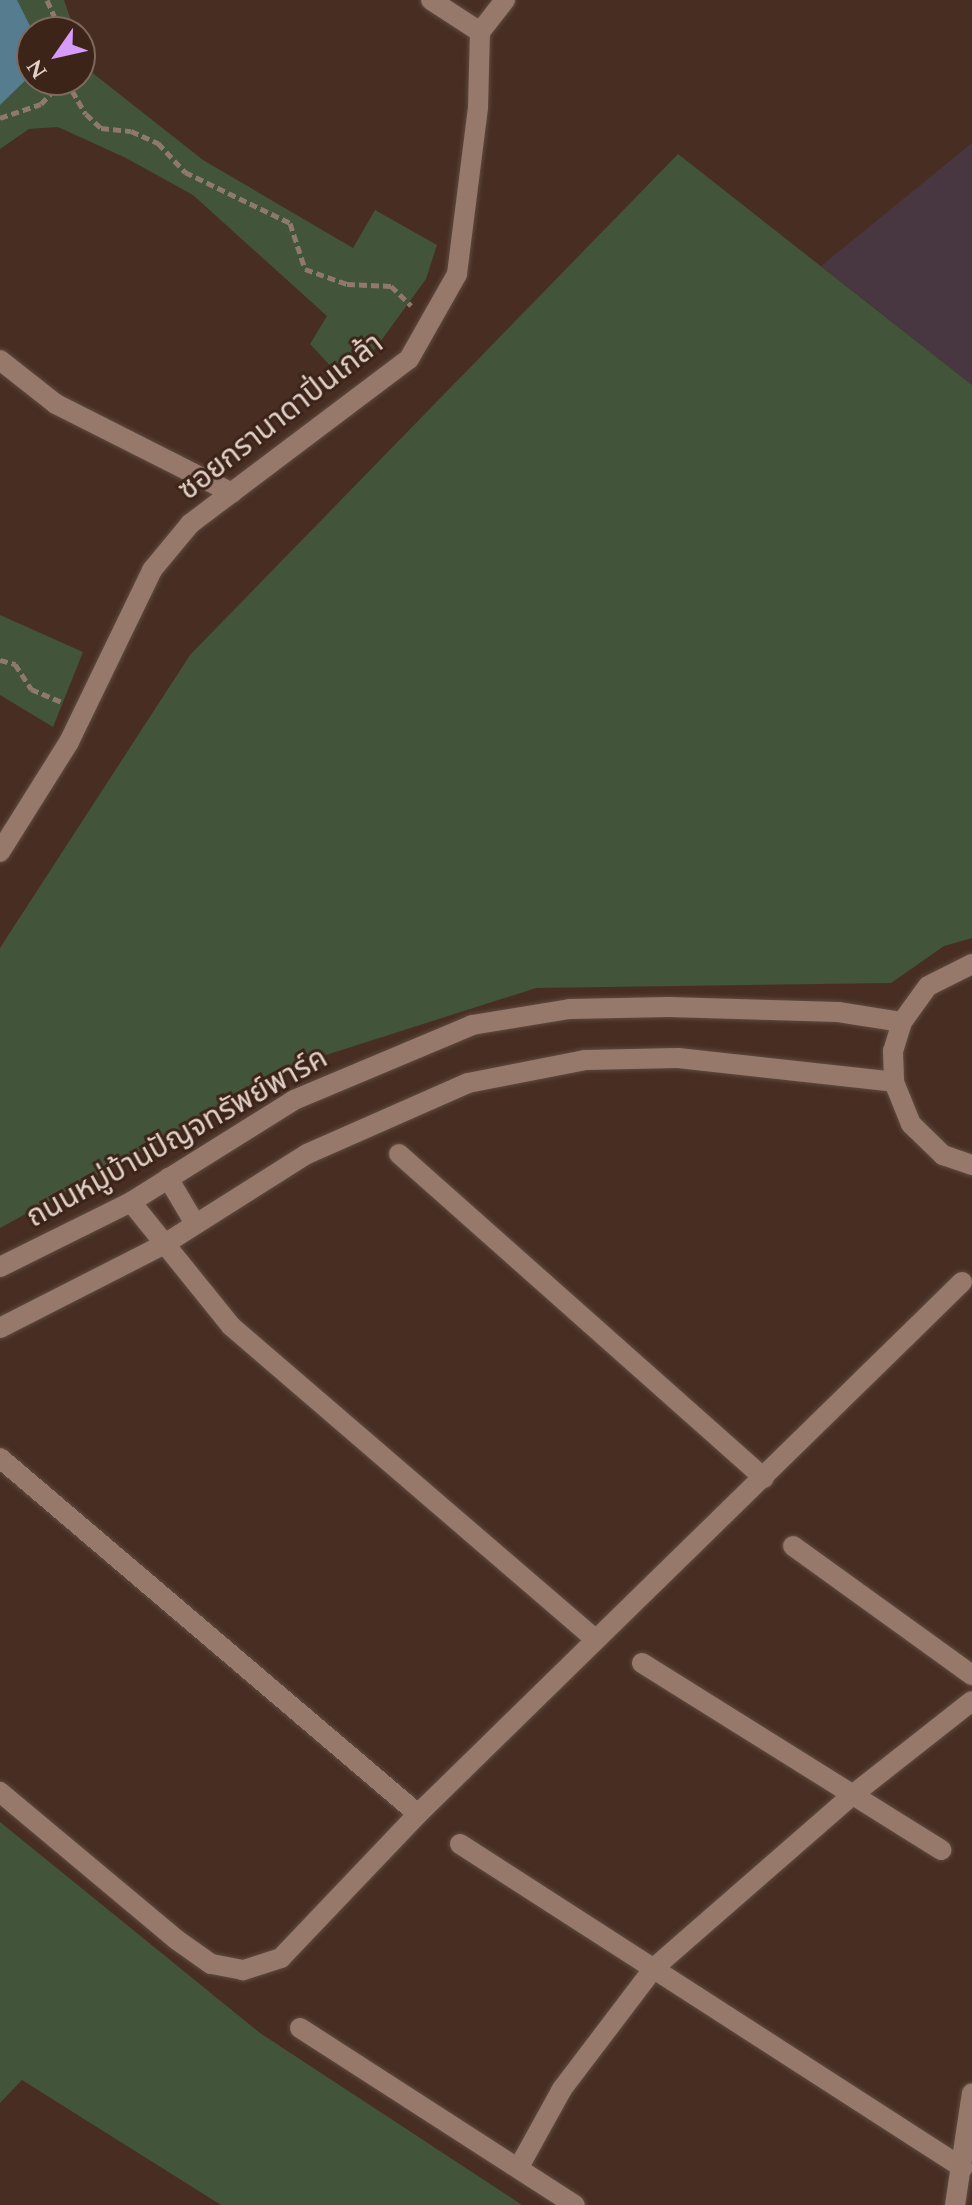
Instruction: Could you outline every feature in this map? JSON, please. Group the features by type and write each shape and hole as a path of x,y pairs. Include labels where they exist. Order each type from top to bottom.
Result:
{"street":[{"path":"431,0 480,32 505,0"},
{"name":"ซอยกรานาดาปิ่นเกล้า","path":"0,852 20,827 83,713 152,570 190,524 409,359 457,274 478,108 480,32"},
{"path":"0,360 56,404 232,493"},
{"path":"972,964 928,986 902,1022 893,1051 894,1082 911,1124 943,1155 972,1165"},
{"name":"ถนนหมู่บ้านปัญจทรัพย์พาร์ค","path":"0,1267 131,1202 294,1100 472,1025 570,1009 669,1007 838,1012 902,1022"},
{"path":"0,1328 163,1245 194,1222 307,1154 468,1083 585,1060 678,1058 894,1082"},
{"path":"399,1154 764,1478"},
{"path":"168,1178 194,1222"},
{"path":"131,1202 231,1326 595,1639"},
{"path":"0,1792 177,1940 211,1964 243,1970 281,1958 418,1814 962,1282"},
{"path":"0,1458 418,1814"},
{"path":"793,1546 972,1675"},
{"path":"642,1663 850,1797 941,1850"},
{"path":"519,2167 562,2089 654,1968 850,1797 972,1701"},
{"path":"460,1844 963,2168"},
{"path":"300,2028 575,2205"},
{"path":"955,2205 972,2093"}],"path":[{"path":"0,118 41,104 49,96"},
{"path":"74,96 86,114 101,128 131,131 158,143 185,172 290,223 305,269 347,284 391,286 429,322"},
{"path":"0,660 15,664 31,689 83,713"}],"shaded area":[{"path":"972,143 972,385 821,266"}],"green space":[{"path":"0,0 64,0 70,16 16,16 16,96 96,96 96,76 203,160 353,248 375,210 437,245 426,279 375,349 338,374 310,344 327,316 193,195 126,158 58,127 29,129 0,149"},
{"path":"678,154 972,385 972,938 944,946 891,983 536,988 304,1062 0,1228 0,948 190,655"},
{"path":"0,615 83,652 53,727 0,695"},
{"path":"0,1822 260,2033 522,2205 221,2205 22,2080 0,2103"}],"water":[{"path":"0,0 17,0 25,16 16,16 16,90 0,105"}]}
